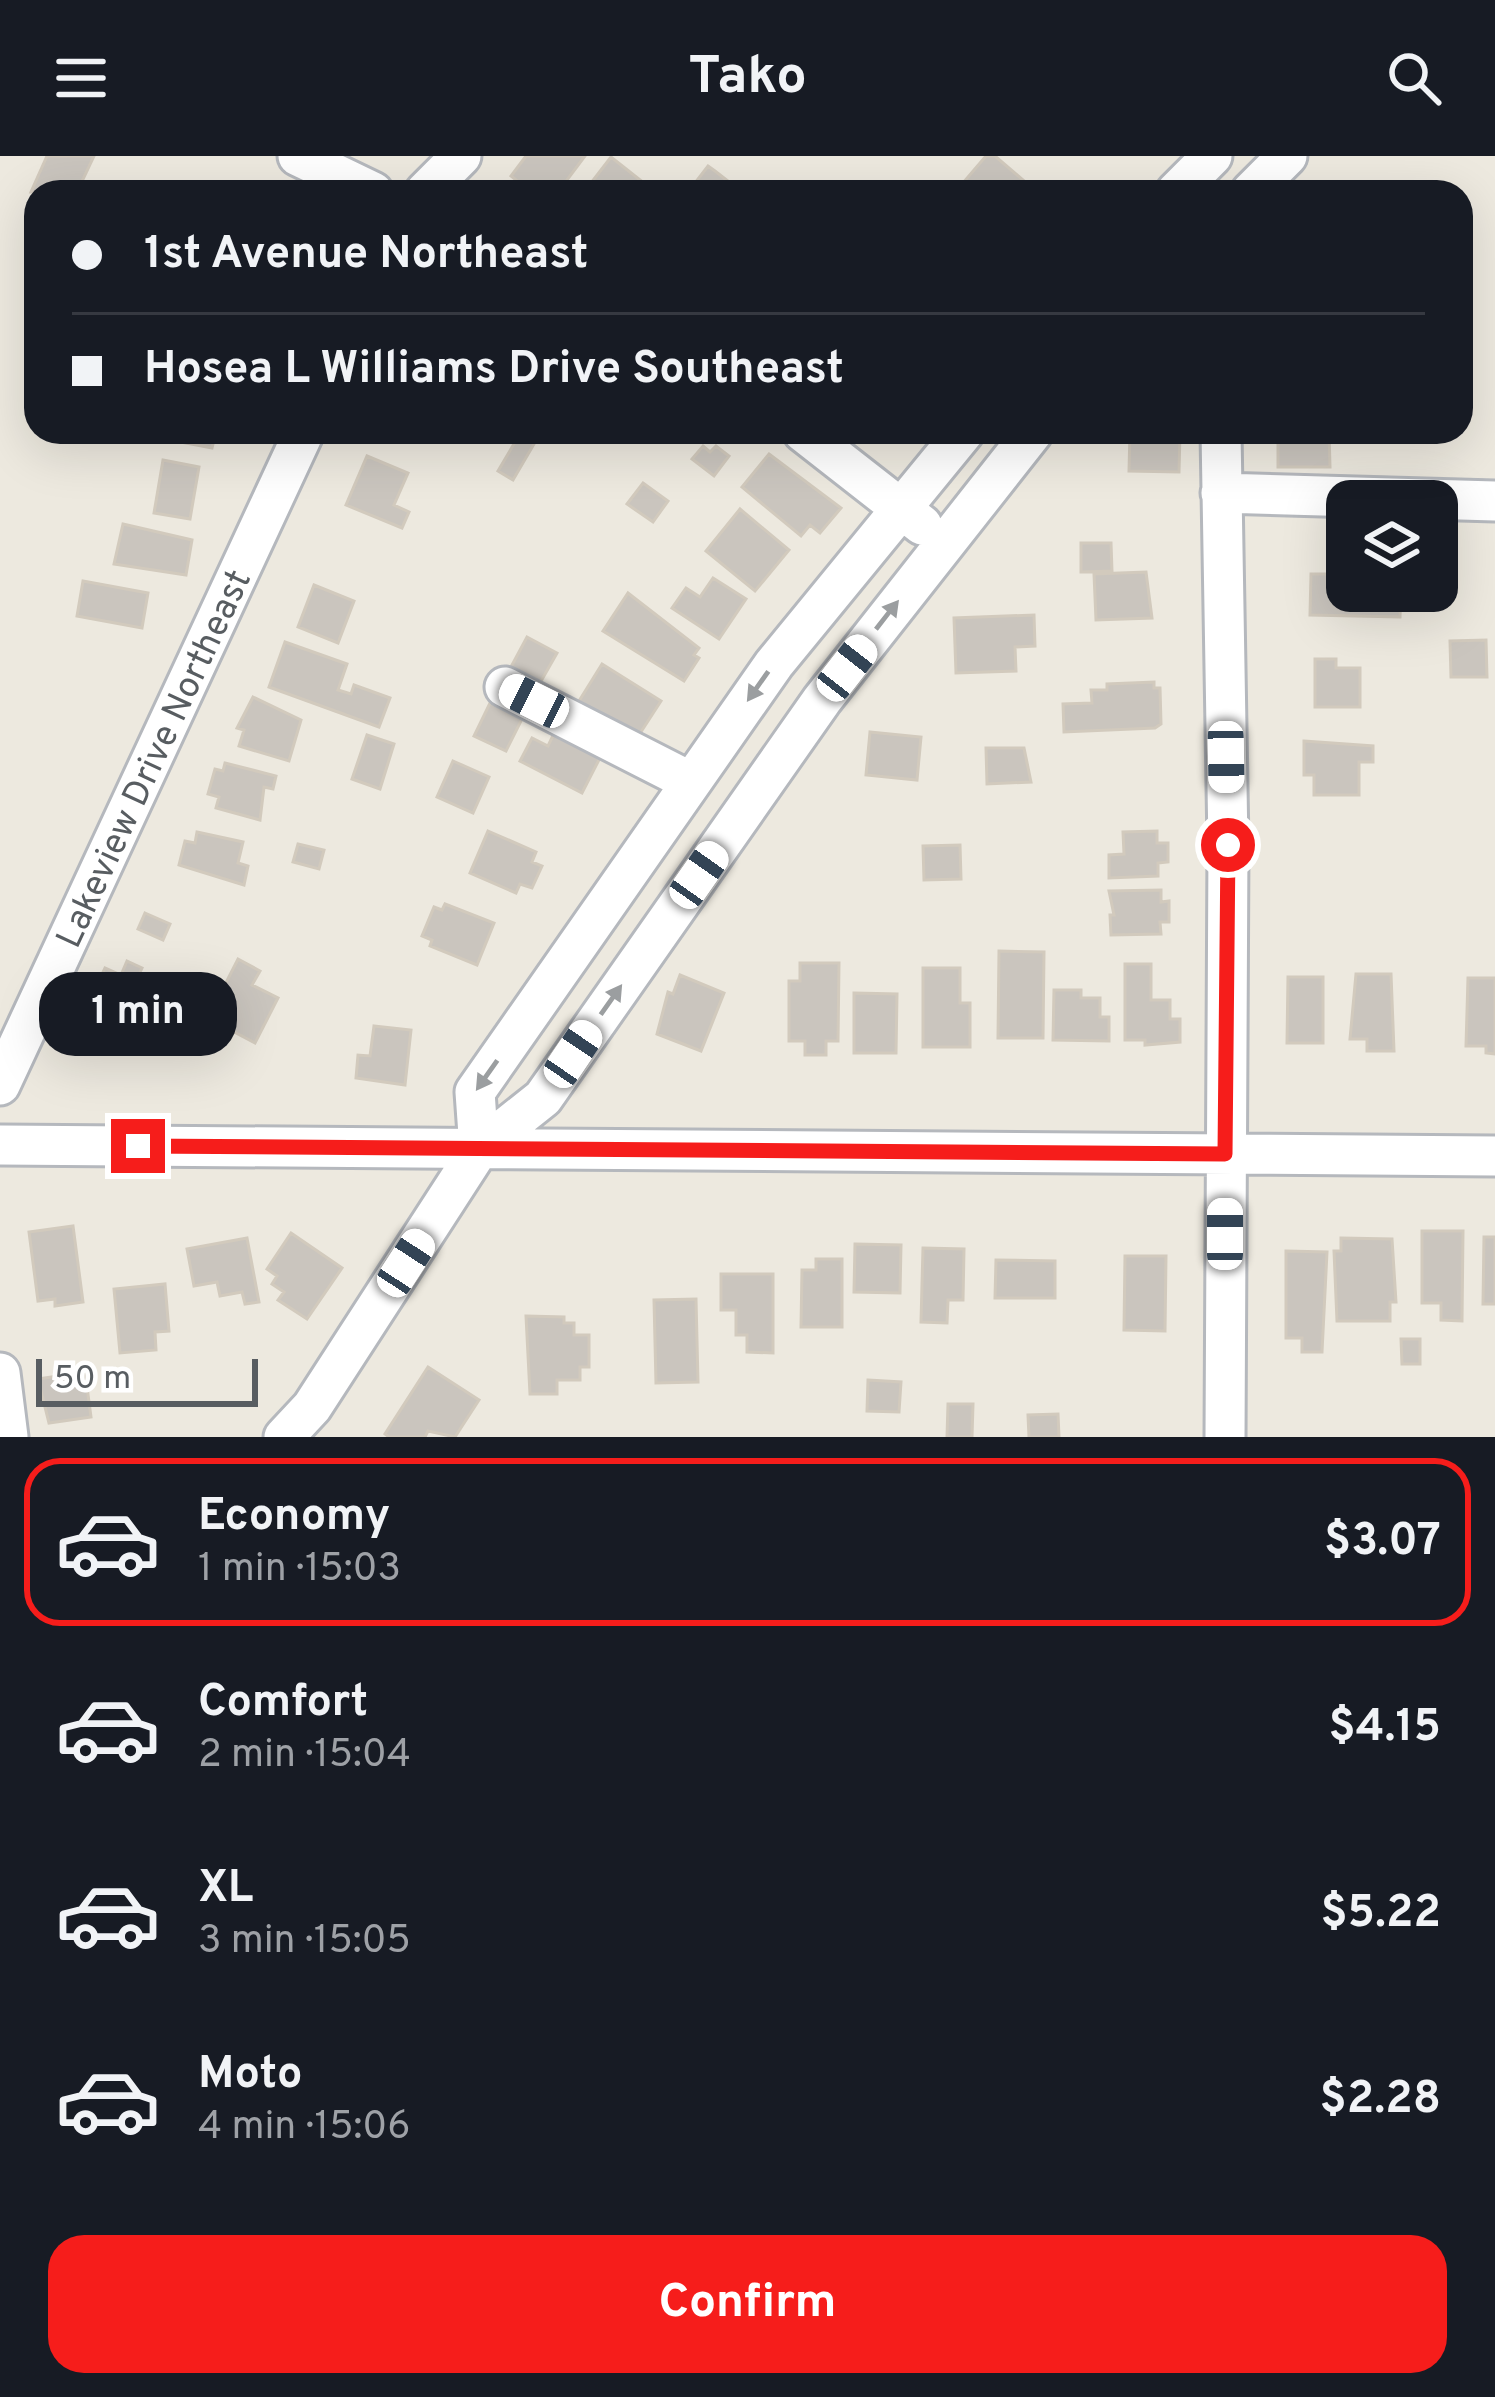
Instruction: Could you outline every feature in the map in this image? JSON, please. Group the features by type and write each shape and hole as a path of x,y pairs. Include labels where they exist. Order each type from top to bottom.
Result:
{"street":[{"path":"298,156 349,180"},
{"path":"437,180 461,156"},
{"path":"1188,180 1212,156"},
{"path":"1263,180 1287,156"},
{"name":"Lakeview Drive Northeast","path":"0,1085 298,444"},
{"path":"818,444 944,542"},
{"path":"479,1149 472,1096 774,664 954,444"},
{"path":"284,1437 312,1407 479,1149 543,1098 822,700 1023,444"},
{"path":"1221,444 1228,845 1225,1437"},
{"path":"1221,494 1495,501"},
{"path":"505,687 691,782"},
{"path":"0,1145 1495,1156"},
{"path":"0,1372 8,1437"}],"building":[{"path":"47,156 94,156 83,180 36,180"},
{"path":"526,156 585,156 567,180 516,180 511,176"},
{"path":"986,156 995,156 1023,180 965,180"},
{"path":"611,157 640,180 593,180"},
{"path":"708,166 727,180 697,180"},
{"path":"514,444 534,444 513,480 498,471"},
{"path":"1130,444 1180,444 1179,472 1129,471"},
{"path":"1278,444 1329,444 1330,467 1278,467"},
{"path":"703,446 710,452 716,446 729,456 714,476 692,459"},
{"path":"769,454 841,508 820,533 810,525 801,536 742,487"},
{"path":"367,456 408,473 394,505 409,512 402,528 346,505"},
{"path":"163,460 199,467 190,519 154,513"},
{"path":"643,483 668,501 653,522 627,504"},
{"path":"740,509 789,550 755,591 706,551"},
{"path":"123,524 192,540 186,575 114,564"},
{"path":"1081,543 1111,543 1112,571 1081,572"},
{"path":"1146,572 1152,618 1096,620 1094,574"},
{"path":"1311,574 1326,574 1326,612 1400,612 1400,617 1310,615"},
{"path":"713,578 746,599 719,639 672,608 686,588 700,597"},
{"path":"83,581 148,593 142,628 77,616"},
{"path":"314,585 354,601 338,643 298,627"},
{"path":"628,593 699,648 694,655 699,658 684,681 603,631"},
{"path":"1034,615 1035,646 1015,647 1016,671 956,673 954,618"},
{"path":"527,637 557,653 540,683 511,667"},
{"path":"1486,640 1487,677 1451,677 1450,641"},
{"path":"285,642 347,664 338,690 351,694 354,685 390,698 379,727 269,687"},
{"path":"1315,659 1336,659 1336,668 1360,668 1360,707 1315,707"},
{"path":"602,664 661,701 637,738 579,701"},
{"path":"1154,682 1154,688 1160,688 1161,724 1155,728 1064,732 1063,704 1092,703 1091,690 1107,690 1107,684"},
{"path":"253,697 301,720 289,761 239,746 244,730 237,728"},
{"path":"490,703 522,719 506,751 474,736"},
{"path":"558,725 604,750 582,793 520,761 532,738 548,746"},
{"path":"870,732 921,737 917,780 866,775"},
{"path":"367,735 394,744 380,789 352,779"},
{"path":"1304,741 1373,746 1373,762 1359,762 1359,795 1314,795 1314,775 1304,775"},
{"path":"986,748 1024,748 1031,782 987,784"},
{"path":"453,761 489,777 473,813 437,797"},
{"path":"225,763 276,776 273,789 264,787 260,820 216,808 219,797 208,794 215,769 223,771"},
{"path":"488,831 536,852 532,862 542,866 532,888 520,884 516,893 470,873"},
{"path":"1157,831 1157,843 1168,843 1168,862 1158,863 1158,876 1109,878 1109,855 1124,854 1123,832"},
{"path":"197,832 243,842 238,863 248,866 244,885 179,865 185,841 195,843"},
{"path":"298,844 324,850 319,869 293,862"},
{"path":"960,845 961,879 924,880 923,846"},
{"path":"1161,890 1161,902 1169,901 1169,922 1160,922 1161,934 1111,935 1110,915 1114,915 1109,891"},
{"path":"445,904 494,923 477,965 430,946 432,940 422,936 434,907 442,910"},
{"path":"145,913 170,924 163,940 138,929"},
{"path":"999,951 1044,952 1043,1038 998,1038"},
{"path":"238,959 260,971 252,985 278,998 255,1043 208,1018"},
{"path":"127,961 142,968 136,981 143,984 114,1046 94,1036 98,1026 81,1019 105,968 121,975"},
{"path":"800,963 839,963 838,1041 826,1041 826,1055 805,1055 805,1041 789,1041 789,981 800,981"},
{"path":"1125,964 1151,964 1151,1000 1170,1000 1170,1019 1180,1019 1180,1042 1145,1045 1145,1040 1125,1040"},
{"path":"923,968 960,968 960,1003 970,1003 970,1047 923,1047"},
{"path":"1356,974 1391,974 1394,1051 1367,1051 1367,1039 1350,1039"},
{"path":"680,975 724,993 701,1051 657,1034 668,992 673,994"},
{"path":"1288,977 1323,977 1323,1043 1287,1043"},
{"path":"163,978 207,999 179,1049 150,1035 155,1024 144,1019"},
{"path":"1468,978 1495,978 1495,1054 1486,1053 1486,1046 1466,1046"},
{"path":"1054,990 1081,990 1081,998 1100,998 1100,1017 1109,1017 1109,1041 1053,1040"},
{"path":"854,993 897,994 896,1053 854,1053"},
{"path":"374,1026 411,1030 405,1085 356,1078 358,1055 370,1056"},
{"path":"73,1226 83,1302 55,1306 55,1299 38,1301 29,1232"},
{"path":"1422,1231 1463,1231 1462,1321 1441,1320 1441,1303 1422,1303"},
{"path":"291,1233 342,1268 307,1319 278,1300 284,1292 272,1284 277,1276 267,1269"},
{"path":"1484,1237 1495,1237 1495,1304 1483,1304"},
{"path":"247,1238 259,1302 245,1304 242,1292 220,1296 217,1282 194,1286 187,1249"},
{"path":"1341,1238 1392,1239 1396,1302 1390,1302 1390,1321 1337,1321 1334,1251 1341,1251"},
{"path":"855,1244 901,1245 900,1293 854,1292"},
{"path":"923,1248 964,1249 963,1300 948,1300 947,1323 921,1322"},
{"path":"1286,1251 1327,1252 1322,1352 1302,1352 1302,1338 1286,1338"},
{"path":"1125,1256 1166,1256 1165,1331 1124,1330"},
{"path":"816,1259 842,1259 842,1327 801,1327 802,1270 816,1270"},
{"path":"996,1260 1055,1261 1055,1298 995,1298"},
{"path":"721,1274 773,1274 773,1353 747,1352 747,1335 736,1335 736,1310 721,1310"},
{"path":"165,1284 169,1331 155,1332 156,1350 120,1353 114,1289"},
{"path":"696,1299 698,1382 656,1383 654,1300"},
{"path":"526,1316 564,1317 564,1323 574,1323 574,1335 589,1335 589,1367 580,1367 580,1380 557,1380 557,1394 530,1394"},
{"path":"1401,1339 1420,1339 1420,1364 1402,1364"},
{"path":"428,1367 479,1400 455,1437 428,1431 425,1437 389,1437 385,1434"},
{"path":"85,1372 91,1417 49,1423 38,1379"},
{"path":"868,1380 901,1382 899,1412 867,1411"},
{"path":"948,1404 973,1404 972,1437 947,1437"},
{"path":"1058,1414 1059,1437 1029,1437 1028,1415"}],"route":[{"path":"138,1146 1225,1154 1228,845"}]}
